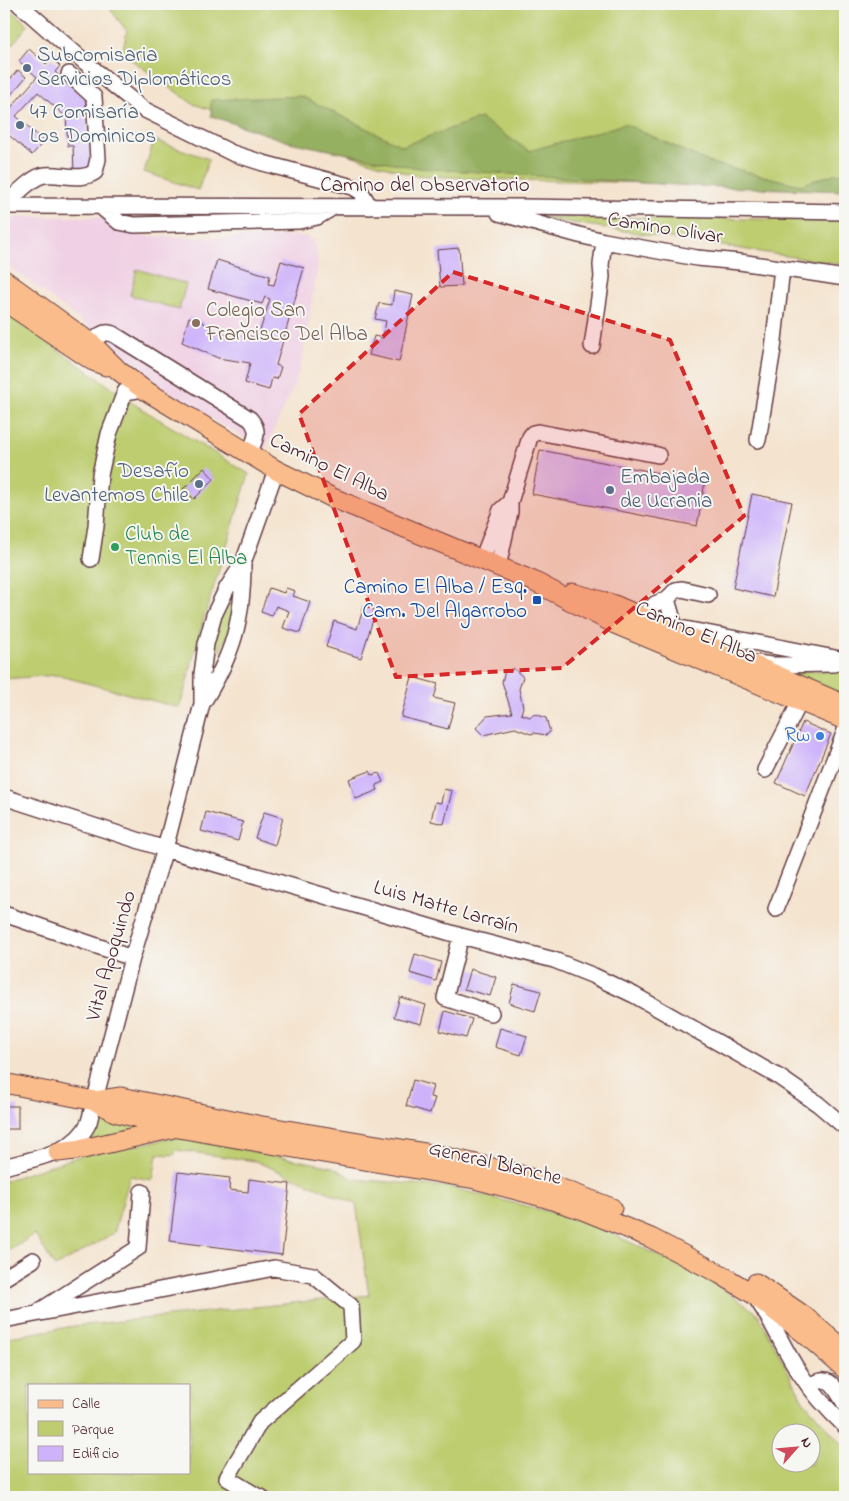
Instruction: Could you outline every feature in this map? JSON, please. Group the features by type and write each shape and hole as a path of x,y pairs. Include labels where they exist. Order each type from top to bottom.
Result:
{"main road":[{"name":"Camino El Alba","path":"4,280 92,344 119,371 143,389 276,470 333,498 533,581 614,624 845,720"},
{"name":"Camino El Alba","path":"4,301 93,361 119,371"},
{"name":"Camino El Alba","path":"533,581 612,604 845,705"},
{"name":"General Blanche","path":"4,1083 95,1101 116,1112 178,1128 441,1173 501,1185 543,1197 598,1216 686,1255 753,1294 805,1334 845,1369"},
{"name":"General Blanche","path":"95,1101 120,1097 148,1102 257,1124 438,1155 551,1184 658,1227 725,1263 803,1315 845,1351"},
{"path":"58,1152 83,1149 128,1137 178,1128"}],"street":[{"path":"19,4 86,63 143,108 232,153 353,187 361,192 370,207"},
{"path":"4,206 30,182 43,175 88,177 95,172 98,159 94,97 69,74"},
{"name":"Camino del Observatorio","path":"4,206 481,207 845,212"},
{"name":"Camino Olivar","path":"481,207 604,241 696,258 782,268 845,278"},
{"path":"592,346 602,277 601,265 604,241"},
{"path":"758,440 773,349 782,268"},
{"path":"92,344 101,334 113,334 250,419 257,430 256,438 248,454"},
{"path":"90,559 96,526 100,475 109,434 125,392 143,389"},
{"path":"490,563 501,510 510,502 530,437 533,433 538,432 658,455"},
{"name":"Vital Apoquindo","path":"4,1167 58,1152 75,1142 85,1132 90,1122 132,958 165,848 202,704 202,674 214,615 227,588 243,563 276,470"},
{"name":"Vital Apoquindo","path":"202,704 218,678 236,632 243,593 243,563"},
{"path":"658,623 667,599 673,592 682,589 708,595"},
{"path":"658,623 655,604 667,599"},
{"path":"658,623 845,660"},
{"path":"694,656 771,665 845,664"},
{"path":"765,770 800,702"},
{"path":"776,909 845,731"},
{"name":"Luis Matte Larraín","path":"4,797 165,848 462,936 554,960 594,976 634,996 779,1076 818,1104 845,1128"},
{"path":"4,914 132,958"},
{"path":"462,936 446,998 491,1013"},
{"path":"34,1315 138,1248 142,1192"},
{"path":"4,1278 33,1260"},
{"path":"4,1320 274,1268 313,1276 351,1306 353,1341 260,1422 227,1478 257,1496 262,1497"},
{"path":"753,1294 798,1371 815,1395 845,1426"},
{"path":"809,1386 825,1380 831,1383 845,1404"}],"highlighted area":[{"path":"453,272 670,340 744,516 562,668 396,677 299,414"}],"shaded area":[{"name":"Colegio San Francisco Del Alba","path":"22,216 97,217 128,233 146,236 210,238 302,236 312,240 317,253 318,266 302,361 294,386 265,449 198,411 109,351 103,338 4,262 4,229 13,219"}],"green space":[{"path":"4,4 28,25 4,55"},
{"path":"113,4 845,4 845,183 809,187 484,179 412,175 193,104 122,53 127,31 110,9"},
{"path":"301,96 402,146 480,118 529,151 625,124 711,163 800,185 834,174 845,173 845,191 690,186 418,168 289,142 211,116 211,100"},
{"path":"154,140 209,159 198,190 144,172"},
{"path":"534,217 845,220 845,265"},
{"path":"137,269 186,284 179,310 130,295"},
{"name":"Club de Tennis El Alba","path":"4,311 137,406 249,474 203,621 180,708 57,675 4,679"},
{"path":"229,600 232,601 231,627 220,651 216,650 217,622"},
{"path":"782,671 845,671 845,701"},
{"path":"104,1115 158,1127 90,1142 94,1135 97,1120"},
{"path":"178,1137 333,1167 353,1179 449,1187 583,1220 710,1280 758,1314 803,1400 845,1448 845,1497 4,1497 4,1338 74,1326 369,1295 356,1204 255,1161 176,1150 174,1155 157,1154 153,1180 130,1176 114,1233 55,1267 35,1234 4,1254 4,1181 83,1155"}],"building":[{"path":"29,49 46,64 51,58 60,66 55,72 86,99 91,171 74,172 73,146 68,146 66,117 38,92 16,116 44,141 32,155 4,131 4,107 8,111 37,77 19,61"},
{"path":"18,70 26,77 4,103 4,86"},
{"path":"459,248 462,286 440,287 437,250"},
{"path":"217,260 270,276 268,284 274,285 281,261 304,268 276,365 281,367 277,379 272,378 269,390 245,383 250,363 218,358 182,342 189,317 201,321 223,334 258,337 270,299 265,297 262,304 208,289"},
{"path":"394,291 413,295 399,362 369,355 374,336 383,338 386,321 375,319 379,303 392,305"},
{"path":"540,450 705,482 697,526 532,494"},
{"name":"Desafío Levantemos Chile","path":"204,468 214,479 194,499 183,489"},
{"path":"752,494 792,502 773,597 733,588"},
{"path":"269,588 284,593 286,588 295,591 293,596 310,602 300,633 283,628 289,611 276,606 272,616 261,612"},
{"path":"364,606 376,610 361,658 326,647 334,621 357,629"},
{"path":"513,668 523,677 519,689 523,707 521,714 530,717 535,714 546,718 550,732 546,735 531,734 515,728 483,735 476,728 487,716 512,713 502,682 505,671 510,672"},
{"path":"412,677 438,684 434,698 455,703 448,729 401,717"},
{"path":"803,722 831,734 805,796 776,783"},
{"path":"370,771 372,775 379,773 383,782 376,785 378,790 356,799 349,779"},
{"path":"444,789 452,791 444,824 431,821 435,802 441,803"},
{"path":"206,812 243,822 238,841 201,831"},
{"path":"264,812 283,818 275,845 255,838"},
{"path":"415,954 441,962 436,981 410,973"},
{"path":"470,969 496,977 490,996 464,989"},
{"path":"514,984 541,991 535,1011 509,1003"},
{"path":"400,997 426,1005 421,1024 394,1017"},
{"path":"445,1011 472,1019 466,1038 440,1031"},
{"path":"500,1028 527,1036 521,1055 495,1047"},
{"path":"413,1080 433,1086 430,1097 435,1098 430,1113 406,1106"},
{"path":"4,1106 18,1106 18,1129 4,1129"},
{"path":"178,1172 230,1178 229,1190 248,1192 249,1179 290,1184 282,1255 170,1241"}],"place":[{"name":"Subcomisaria Servicios Diplomáticos","path":"27,68"},
{"name":"47 Comisaría Los Dominicos","path":"20,125"},
{"name":"Colegio San Francisco Del Alba","path":"196,323"},
{"name":"Desafío Levantemos Chile","path":"199,484"},
{"name":"Embajada de Ucrania","path":"610,490"},
{"name":"Club de Tennis El Alba","path":"115,547"},
{"name":"Camino El Alba / Esq. Cam. Del Algarrobo","path":"537,600"},
{"name":"Rw","path":"820,736"}]}
